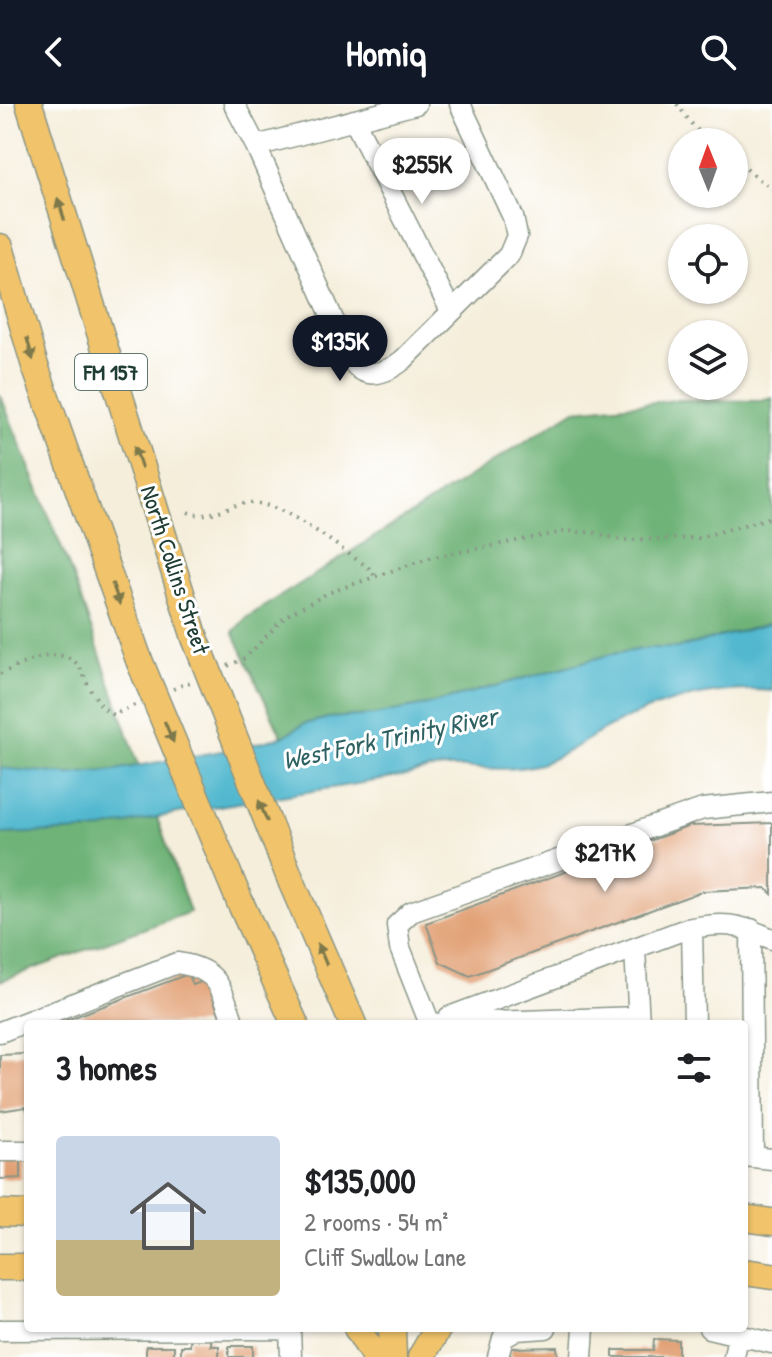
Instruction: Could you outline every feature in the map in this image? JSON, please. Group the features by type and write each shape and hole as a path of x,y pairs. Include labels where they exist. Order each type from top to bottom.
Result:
{"main road":[{"name":"North Collins Street","path":"29,104 195,638 292,883 351,1020"},
{"name":"FM 157","path":"0,247 35,366 139,660 240,902 293,1020"},
{"path":"0,1213 24,1214"},
{"path":"748,1219 772,1222"},
{"path":"0,1267 24,1267"},
{"path":"748,1273 772,1276"},
{"path":"359,1332 375,1357"},
{"path":"392,1332 393,1357"},
{"path":"421,1357 436,1332"}],"street":[{"path":"234,104 256,146 336,326 345,354 355,368 372,374 389,371 403,360 509,255 517,236 513,217 460,104"},
{"path":"256,146 416,104"},
{"path":"354,120 451,311"},
{"path":"428,1020 400,948 397,925 411,912 703,809 772,802"},
{"path":"441,1020 692,928 718,923 751,929 772,939"},
{"path":"692,928 694,1020"},
{"path":"751,929 756,1158"},
{"path":"635,949 639,1020"},
{"path":"31,1020 177,963 207,970 220,985 233,1020"},
{"path":"0,1032 24,1023"},
{"path":"0,1151 24,1151"},
{"path":"0,1330 24,1330"},
{"path":"290,1332 291,1357"},
{"path":"498,1357 503,1338 514,1332"},
{"path":"582,1357 584,1332"},
{"path":"726,1332 772,1343"},
{"path":"734,1357 738,1335"}],"path":[{"path":"677,104 695,128"},
{"path":"748,170 772,189"},
{"path":"188,512 201,516 246,503 266,506 302,523 368,567 375,576"},
{"path":"216,671 245,658 286,616 328,593 429,558 568,531 595,533 621,540 698,538 772,517"},
{"path":"0,674 51,655 67,656 79,666 87,685 105,711 113,715 143,702"},
{"path":"172,689 201,677"}],"green space":[{"path":"0,394 72,574 190,912 0,981"},
{"path":"772,398 772,623 678,648 649,648 612,654 426,705 373,715 328,718 304,724 282,737 233,632 246,618 575,410 677,400 761,401"}],"water":[{"name":"West Fork Trinity River","path":"772,623 772,691 710,693 648,709 540,764 514,768 431,770 188,811 93,831 0,834 0,768 69,774 114,770 233,749 282,737 304,724 328,718 373,715 426,705 612,654 649,648 678,648"}],"building":[{"path":"772,823 772,894 766,888 703,891 470,976 440,962 426,923 690,826"},
{"path":"188,974 193,985 206,980 221,1020 67,1020"},
{"path":"24,1054 24,1107 0,1111 0,1055"},
{"path":"0,1157 21,1157 21,1178 0,1179"},
{"path":"190,1339 211,1339 211,1346 219,1346 219,1357 181,1357 181,1346 190,1346"},
{"path":"654,1339 678,1340 678,1357 613,1357 613,1350 653,1350"},
{"path":"146,1346 174,1346 174,1357 146,1357"},
{"path":"229,1346 253,1346 253,1357 229,1357"},
{"path":"557,1347 558,1357 510,1357 510,1348"}]}
